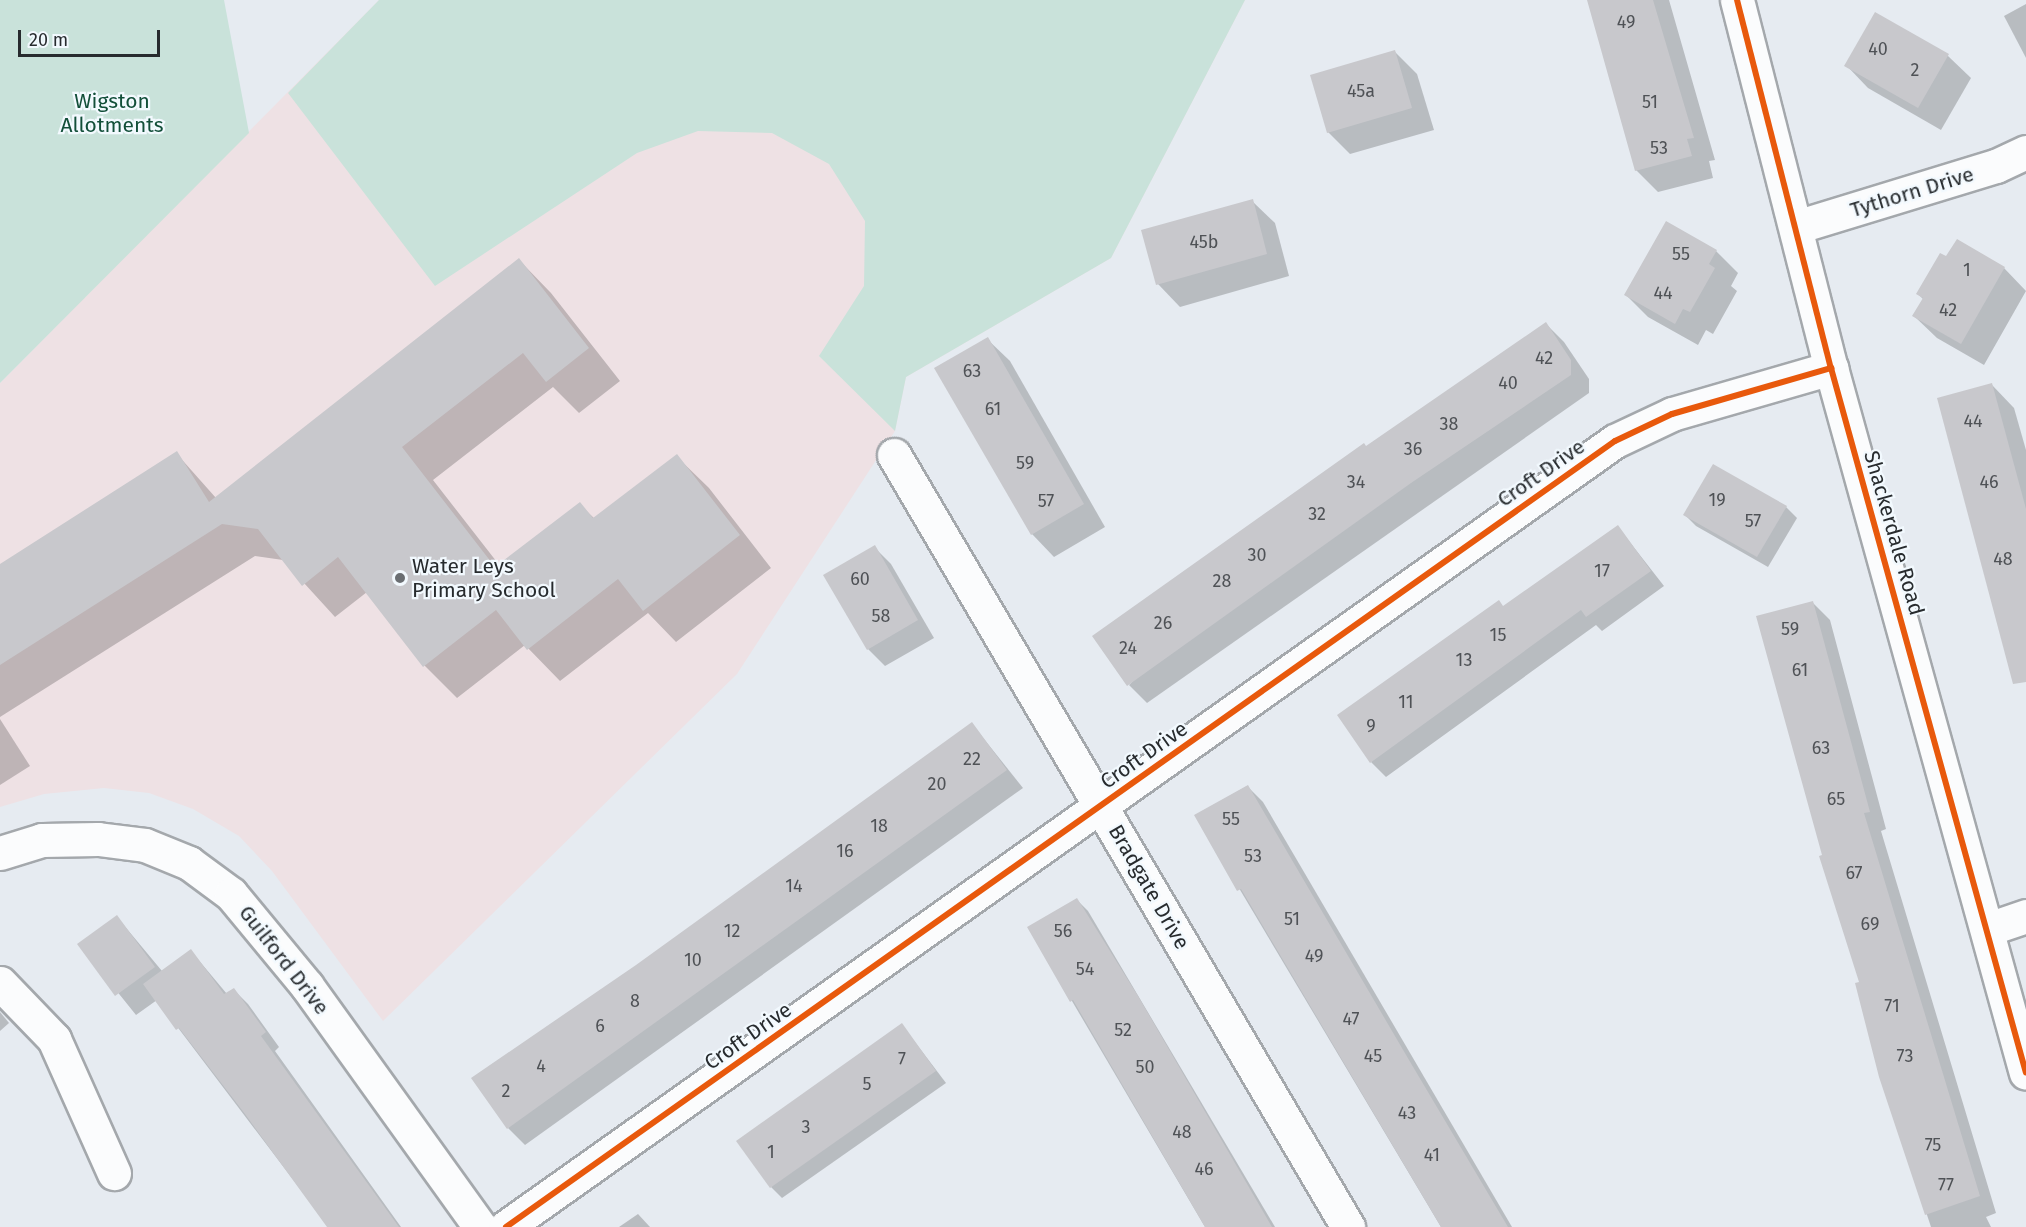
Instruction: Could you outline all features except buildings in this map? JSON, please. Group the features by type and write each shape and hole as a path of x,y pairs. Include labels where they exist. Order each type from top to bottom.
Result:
{"street":[{"name":"Shackerdale Road","path":"1737,0 1831,368 2026,1073"},
{"name":"Tythorn Drive","path":"1796,227 1996,166 2026,152"},
{"name":"Croft Drive","path":"506,1227 1615,441 1672,414 1831,368"},
{"name":"Bradgate Drive","path":"894,455 1348,1227"},
{"name":"Guilford Drive","path":"0,853 42,840 98,839 145,845 189,863 231,894 307,986 480,1227"},
{"path":"1988,929 2026,916"},
{"path":"0,984 54,1039 114,1173"}],"shaded area":[{"name":"Water Leys Primary School","path":"379,0 1245,0 1111,258 906,377 895,431 737,674 383,1021 272,871 239,836 193,809 149,793 104,788 44,794 0,807 0,383"}],"green space":[{"name":"Wigston Allotments","path":"0,0 224,0 249,133 0,383"},
{"path":"379,0 1245,0 1111,258 906,377 895,431 819,356 864,286 865,221 829,164 772,133 698,131 637,153 435,286 288,93"}],"cycle path":[{"path":"1737,0 1831,368 2026,1073"},
{"path":"506,1227 1615,441 1672,414 1831,368"}],"place":[{"name":"Water Leys Primary School","path":"400,578"}]}
